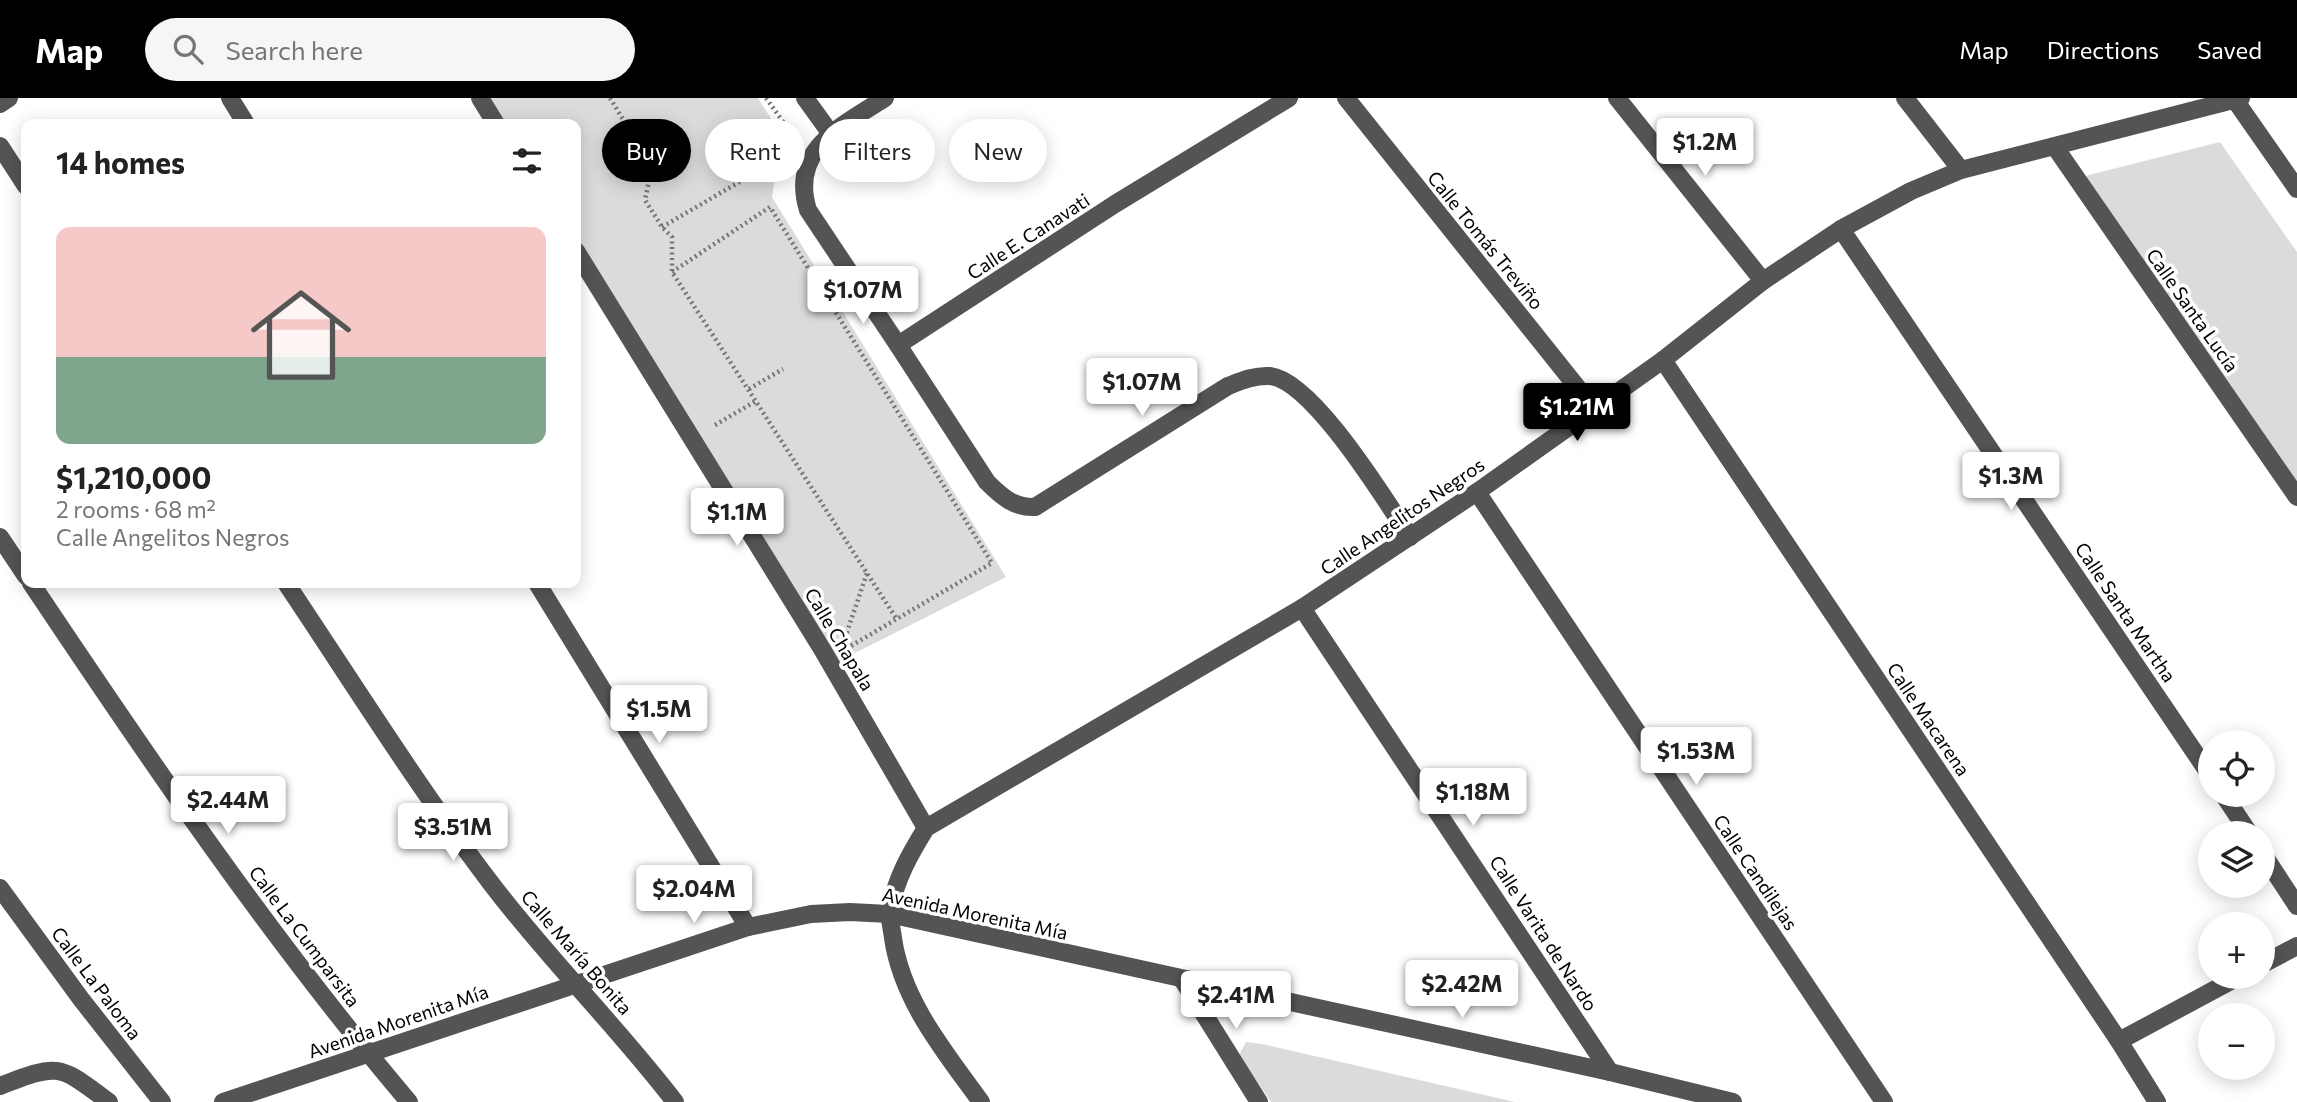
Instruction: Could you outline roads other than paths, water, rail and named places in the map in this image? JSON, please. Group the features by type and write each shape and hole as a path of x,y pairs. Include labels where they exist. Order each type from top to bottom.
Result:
{"street":[{"path":"0,104 9,98"},
{"path":"230,98 243,119"},
{"path":"480,98 493,119"},
{"path":"805,98 820,119"},
{"path":"854,119 885,98"},
{"name":"Calle E. Canavati","path":"898,345 1115,204 1289,98"},
{"name":"Calle Tomás Treviño","path":"1346,98 1594,407"},
{"path":"1617,98 1763,281"},
{"path":"1905,98 1961,170"},
{"path":"2238,99 2297,189"},
{"name":"Calle Angelitos Negros","path":"926,828 1302,608 1477,492 1663,360 1763,281 1841,229 1911,191 1961,170 2055,147 2187,104 2238,99"},
{"path":"0,146 21,178"},
{"path":"819,147 803,175 802,192 808,210 987,482 1012,503 1025,508 1035,507 1228,386 1250,378 1271,376 1289,384 1309,400 1329,423 1410,537"},
{"name":"Calle Santa Lucía","path":"2055,147 2297,497"},
{"name":"Calle Santa Martha","path":"1841,229 2198,757"},
{"name":"Calle Chapala","path":"581,259 800,614 926,828"},
{"name":"Calle Macarena","path":"1663,360 2119,1041 2157,1102"},
{"name":"Calle Candilejas","path":"1477,492 1884,1102"},
{"path":"0,537 21,568"},
{"name":"Calle La Cumparsita","path":"34,588 165,780 277,937 409,1102"},
{"name":"Calle María Bonita","path":"289,588 419,783 490,882 574,984 623,1036 675,1102"},
{"path":"540,588 748,927"},
{"name":"Calle Varita de Nardo","path":"1302,608 1610,1072"},
{"path":"926,828 897,881 890,914 896,957 913,1001 935,1038 981,1102"},
{"path":"2275,872 2297,906"},
{"name":"Calle La Paloma","path":"0,888 81,999 162,1102"},
{"name":"Avenida Morenita Mía","path":"223,1102 748,927 811,915 849,912 890,914 1610,1072 1733,1102"},
{"path":"2275,958 2297,946"},
{"path":"1182,979 1259,1102"},
{"path":"2119,1041 2216,989"},
{"path":"0,1086 42,1070 52,1069 72,1075 109,1102"}]}
